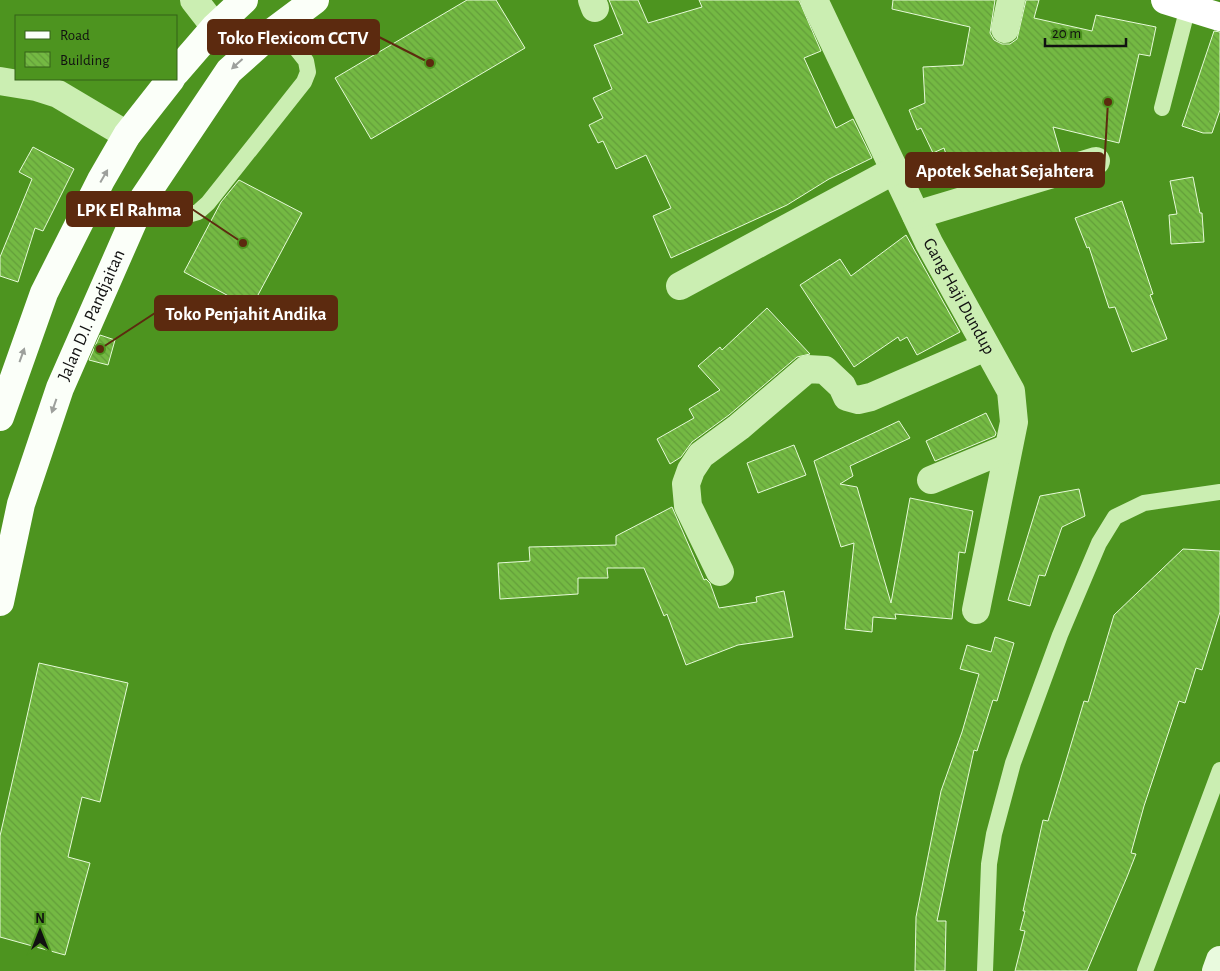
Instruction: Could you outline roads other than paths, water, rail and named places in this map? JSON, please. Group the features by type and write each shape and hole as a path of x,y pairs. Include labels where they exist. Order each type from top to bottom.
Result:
{"highway":[{"path":"1177,4 1220,16"}],"main road":[{"path":"178,70 215,28 244,0"},
{"name":"Jalan D.I. Pandjaitan","path":"0,602 21,504 60,388 143,199 229,71 278,28 315,0"},
{"path":"0,418 44,293 101,180 127,135 170,80"}],"street":[{"path":"194,0 215,28"},
{"name":"Gang Haji Dundup","path":"814,0 916,215 1011,391 1014,422 976,610"},
{"path":"1005,29 1011,0"},
{"path":"0,81 36,87 58,94 127,135"},
{"path":"916,215 1096,161"},
{"path":"680,286 895,170"},
{"path":"720,572 688,506 686,484 691,470 700,455 760,409 807,369 825,370 842,386 847,397 858,400 871,397 986,347"},
{"path":"931,480 1008,448"},
{"path":"1216,971 1220,960"}],"lane":[{"path":"1162,108 1177,4"},
{"path":"143,199 181,217 198,212 208,203 304,82 308,72 306,61 278,28"},
{"path":"985,971 989,864 994,834 1013,763 1060,635 1099,543 1115,517 1144,503 1220,492"},
{"path":"1145,971 1220,770"}],"place":[{"name":"Toko Flexicom CCTV","path":"430,63"},
{"name":"Apotek Sehat Sejahtera","path":"1108,102"},
{"name":"LPK El Rahma","path":"243,243"},
{"name":"Toko Penjahit Andika","path":"100,349"}]}
